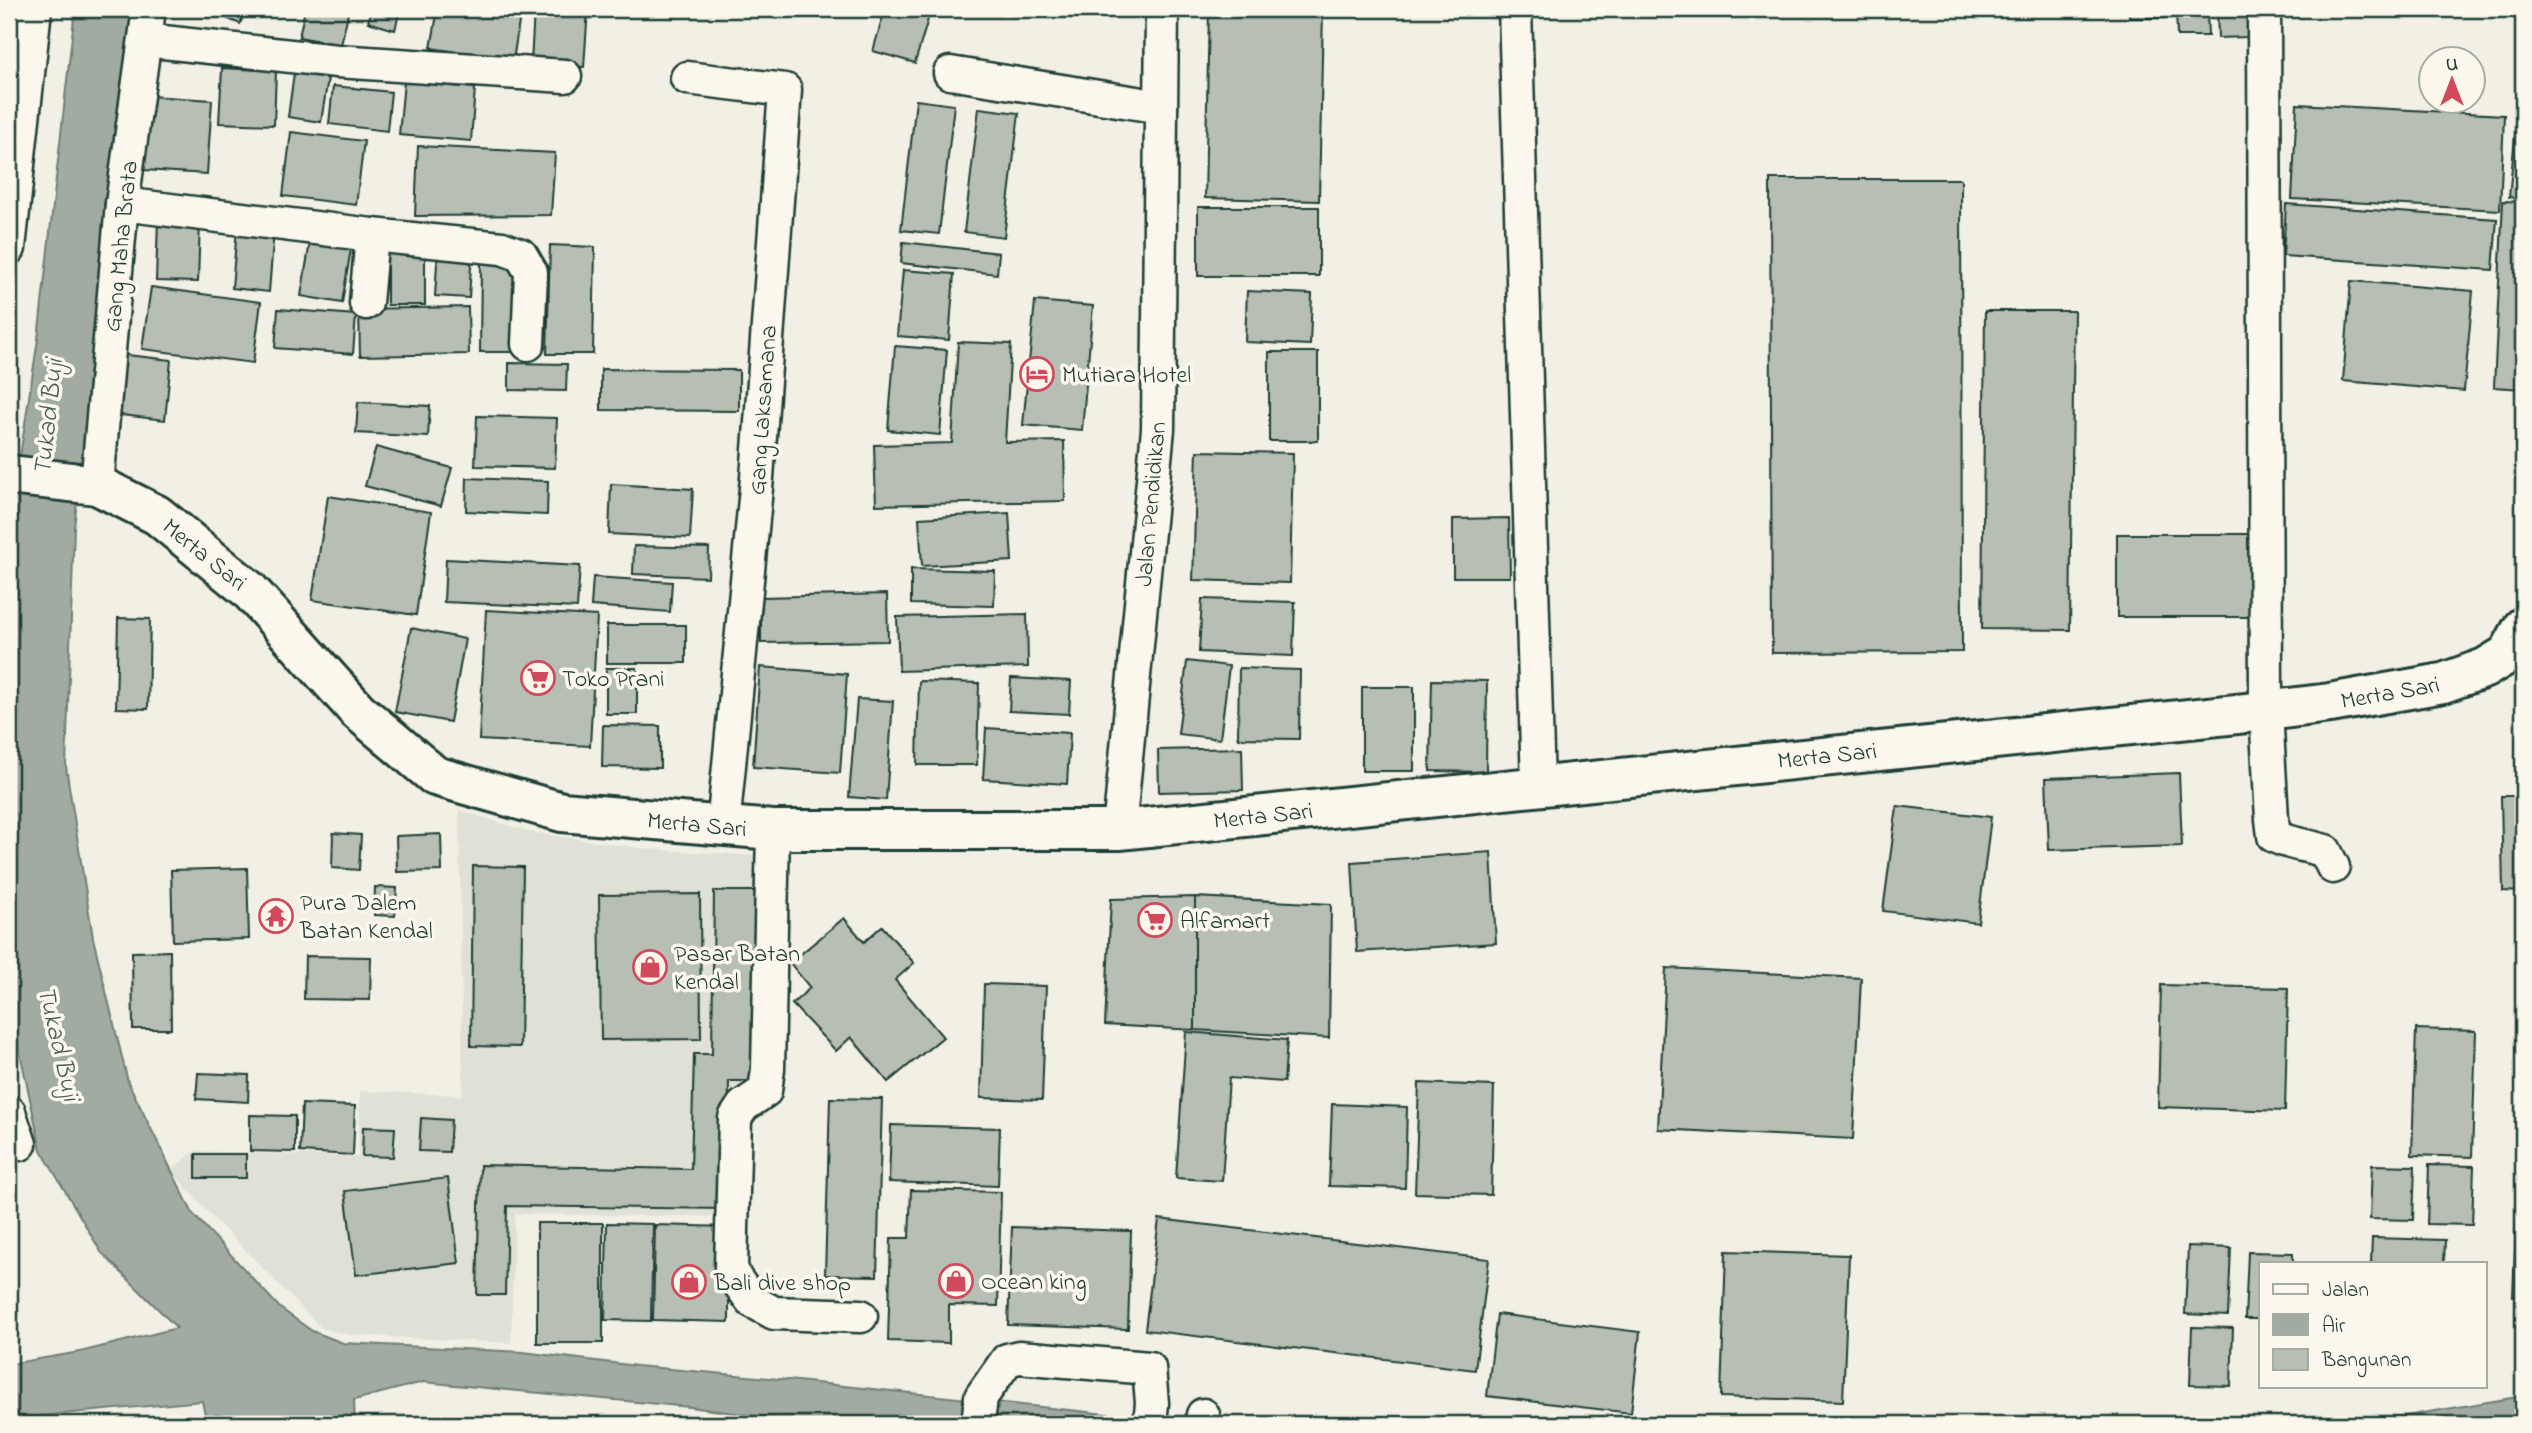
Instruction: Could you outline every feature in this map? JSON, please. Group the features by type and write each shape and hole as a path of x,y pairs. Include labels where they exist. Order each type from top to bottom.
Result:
{"street":[{"path":"9,245 35,9"},
{"name":"Gang Maha Brata","path":"94,484 122,204 149,9"},
{"name":"Jalan Pendidikan","path":"1119,830 1158,429 1162,9"},
{"path":"1515,9 1538,786"},
{"path":"2264,9 2266,711 2274,836 2286,842 2300,842 2325,851 2333,867"},
{"path":"145,40 337,61 565,76"},
{"path":"950,72 1161,107"},
{"name":"Gang Laksamana","path":"687,78 785,90 757,478 723,827"},
{"path":"122,204 502,248 521,255 531,272 528,344"},
{"path":"366,303 372,235"},
{"path":"9,475 94,484"},
{"name":"Merta Sari","path":"94,484 157,515 249,590 358,711 435,776 562,812 773,830 1119,830 2266,711 2330,703 2460,678 2508,654 2523,626"},
{"path":"773,830 768,1069 765,1091 743,1106 735,1118 731,1267 735,1278 752,1301 774,1313 861,1316"},
{"path":"9,1112 20,1144"},
{"path":"979,1410 1007,1360 1019,1357 1149,1368 1151,1419"}],"shaded area":[{"name":"Pasar Batan Kendal","path":"459,810 530,832 647,849 762,856 763,1091 743,1092 741,1217 515,1214 511,1343 350,1335 321,1328 202,1206 171,1170 195,1151 358,1157 360,1091 463,1095"}],"water":[{"name":"Tukad Buji","path":"75,9 131,9 113,206 74,527 66,767 93,938 128,1082 193,1214 280,1308 312,1331 343,1343 523,1352 1201,1424 813,1424 690,1407 423,1382 354,1400 355,1424 207,1424 202,1401 9,1419 9,1364 80,1352 177,1328 101,1252 41,1150 9,1002 11,515 38,339"},
{"path":"2523,1396 2523,1424 2359,1424"}],"building":[{"path":"9,9 28,9 26,32 9,30"},
{"path":"205,9 246,9 240,24"},
{"path":"305,9 349,9 341,45 299,37"},
{"path":"372,9 400,9 395,30 368,22"},
{"path":"438,9 521,9 513,61 431,48"},
{"path":"534,9 588,9 584,67 531,64"},
{"path":"885,9 931,9 915,63 873,51"},
{"path":"1209,9 1323,9 1319,201 1205,198"},
{"path":"2129,9 2171,9 2171,18 2129,18"},
{"path":"2176,9 2207,9 2208,36 2177,36"},
{"path":"2217,9 2248,9 2248,37 2218,38"},
{"path":"222,68 276,71 274,125 219,123"},
{"path":"294,73 328,78 321,122 288,117"},
{"path":"404,82 475,88 471,141 399,135"},
{"path":"333,86 391,92 387,131 329,124"},
{"path":"150,96 212,100 207,174 144,170"},
{"path":"916,100 954,105 939,234 901,230"},
{"path":"2297,104 2416,110 2416,116 2504,115 2500,210 2292,199"},
{"path":"979,108 1019,113 1004,237 964,232"},
{"path":"2516,127 2523,128 2523,199 2509,197"},
{"path":"291,132 364,141 356,205 283,196"},
{"path":"418,146 555,153 551,215 415,216"},
{"path":"1770,179 1961,179 1962,652 1772,653"},
{"path":"2503,201 2523,202 2523,389 2494,387"},
{"path":"2286,204 2497,219 2493,270 2283,256"},
{"path":"1198,207 1319,207 1319,276 1198,276"},
{"path":"158,218 200,220 198,282 156,281"},
{"path":"237,228 274,230 269,292 232,288"},
{"path":"312,230 353,236 342,303 301,296"},
{"path":"903,242 999,253 997,274 901,263"},
{"path":"550,245 595,247 593,354 547,354"},
{"path":"438,248 472,250 469,298 435,296"},
{"path":"387,251 425,251 425,305 387,305"},
{"path":"481,263 516,263 515,352 480,352"},
{"path":"903,270 954,274 949,340 897,336"},
{"path":"2351,281 2473,291 2464,391 2343,381"},
{"path":"151,287 261,302 253,363 142,349"},
{"path":"1247,291 1312,294 1310,345 1245,342"},
{"path":"1035,301 1093,306 1082,430 1023,425"},
{"path":"468,307 469,354 360,356 359,309"},
{"path":"278,309 356,315 353,354 275,348"},
{"path":"1985,311 2074,311 2070,630 1982,629"},
{"path":"958,342 1011,344 1005,442 1064,441 1065,501 876,505 874,445 952,443"},
{"path":"895,346 947,350 940,435 888,430"},
{"path":"1269,352 1318,352 1318,441 1269,441"},
{"path":"118,354 171,360 165,420 112,414"},
{"path":"509,363 567,364 566,391 509,390"},
{"path":"601,369 739,370 739,411 601,410"},
{"path":"358,402 430,406 428,437 356,433"},
{"path":"477,416 557,418 555,468 475,466"},
{"path":"376,447 452,468 441,506 365,486"},
{"path":"1197,451 1293,453 1290,583 1193,580"},
{"path":"467,478 548,481 547,515 466,511"},
{"path":"611,484 693,489 690,538 609,534"},
{"path":"328,496 431,512 416,615 312,600"},
{"path":"1009,513 1012,561 922,566 919,518"},
{"path":"1509,518 1510,577 1453,577 1453,519"},
{"path":"2117,534 2253,534 2253,617 2117,617"},
{"path":"634,546 709,548 708,577 633,574"},
{"path":"446,559 580,566 577,608 444,602"},
{"path":"911,569 995,571 994,606 911,604"},
{"path":"593,577 672,582 670,612 591,606"},
{"path":"887,594 888,641 761,643 761,597"},
{"path":"1202,599 1295,602 1293,656 1199,652"},
{"name":"Toko Prani","path":"486,610 597,616 590,746 479,740"},
{"path":"1027,614 1028,667 899,671 897,617"},
{"path":"118,618 150,619 148,709 116,708"},
{"path":"607,625 686,625 686,663 607,663"},
{"path":"411,628 465,639 450,722 395,712"},
{"path":"1187,661 1229,666 1220,739 1178,734"},
{"path":"760,667 847,674 840,773 753,767"},
{"path":"606,668 637,668 637,714 606,714"},
{"path":"1239,668 1300,670 1299,739 1238,738"},
{"path":"1011,678 1071,681 1069,714 1009,711"},
{"path":"1432,680 1487,681 1486,772 1430,771"},
{"path":"919,681 979,683 977,765 917,765"},
{"path":"1362,687 1414,687 1414,771 1362,771"},
{"path":"857,699 893,701 886,800 849,797"},
{"path":"603,725 660,726 660,768 602,767"},
{"path":"986,728 1070,733 1067,784 983,779"},
{"path":"1242,748 1243,790 1159,792 1158,750"},
{"path":"2179,773 2182,846 2049,850 2046,778"},
{"path":"2501,796 2523,796 2523,892 2503,891"},
{"path":"1897,806 1991,817 1978,923 1883,911"},
{"path":"333,833 361,835 359,870 332,868"},
{"path":"441,834 442,871 397,872 396,836"},
{"path":"1491,852 1496,943 1357,952 1352,862"},
{"path":"473,866 523,867 520,1047 471,1046"},
{"path":"247,868 249,939 173,941 171,870"},
{"path":"375,887 397,888 395,916 374,915"},
{"path":"714,891 757,891 753,1081 729,1081 727,1209 507,1206 505,1295 477,1295 480,1165 691,1169 694,1054 712,1054"},
{"name":"Pasar Batan Kendal","path":"700,894 701,1039 601,1040 599,895"},
{"path":"1195,897 1331,904 1329,1038 1195,1030"},
{"path":"1195,897 1195,1030 1105,1025 1111,899"},
{"path":"844,918 864,942 882,926 914,963 895,980 943,1037 888,1082 851,1037 836,1051 792,1004 810,988 790,963"},
{"path":"170,951 171,1029 133,1029 132,952"},
{"path":"305,956 371,957 370,1000 304,999"},
{"path":"1666,968 1861,978 1853,1139 1658,1129"},
{"path":"984,984 1046,986 1042,1100 981,1098"},
{"path":"2161,985 2288,988 2285,1111 2158,1107"},
{"path":"2416,1029 2476,1031 2472,1157 2412,1155"},
{"path":"1186,1032 1287,1040 1284,1082 1229,1078 1222,1181 1176,1178"},
{"path":"198,1073 249,1075 248,1102 196,1099"},
{"path":"1419,1083 1494,1086 1491,1195 1415,1193"},
{"path":"830,1098 882,1099 877,1276 825,1275"},
{"path":"302,1104 355,1106 353,1155 300,1152"},
{"path":"1332,1104 1407,1107 1405,1188 1329,1186"},
{"path":"250,1115 295,1116 295,1152 250,1151"},
{"path":"421,1118 451,1120 449,1152 419,1151"},
{"path":"891,1125 1000,1128 998,1186 889,1182"},
{"path":"363,1127 395,1128 393,1157 362,1156"},
{"path":"196,1154 246,1154 246,1178 196,1178"},
{"path":"2372,1165 2415,1166 2413,1220 2370,1219"},
{"path":"2429,1165 2474,1166 2472,1225 2427,1224"},
{"path":"448,1178 459,1263 356,1275 345,1191"},
{"path":"911,1190 1001,1192 998,1306 949,1305 949,1343 888,1341 891,1238 909,1238"},
{"path":"1159,1219 1489,1259 1475,1370 1145,1330"},
{"path":"537,1223 603,1223 603,1343 537,1343"},
{"path":"607,1223 653,1224 651,1321 605,1320"},
{"path":"2516,1224 2523,1224 2523,1296 2513,1296"},
{"path":"655,1225 729,1227 729,1322 653,1320"},
{"path":"1012,1227 1131,1231 1128,1329 1008,1325"},
{"path":"2372,1238 2445,1240 2444,1262 2371,1262"},
{"path":"2188,1246 2231,1248 2228,1316 2185,1314"},
{"path":"1726,1251 1849,1255 1843,1401 1721,1397"},
{"path":"2248,1252 2293,1253 2293,1262 2259,1262 2259,1319 2245,1319"},
{"path":"1497,1314 1640,1332 1631,1413 1487,1396"},
{"path":"2192,1327 2233,1328 2231,1386 2190,1385"}],"place":[{"name":"Mutiara Hotel","path":"1037,374"},
{"name":"Toko Prani","path":"538,678"},
{"name":"Pura Dalem Batan Kendal","path":"276,916"},
{"name":"Alfamart","path":"1155,920"},
{"name":"Pasar Batan Kendal","path":"650,967"},
{"name":"Ocean king","path":"956,1281"},
{"name":"Bali dive shop","path":"689,1282"}]}
